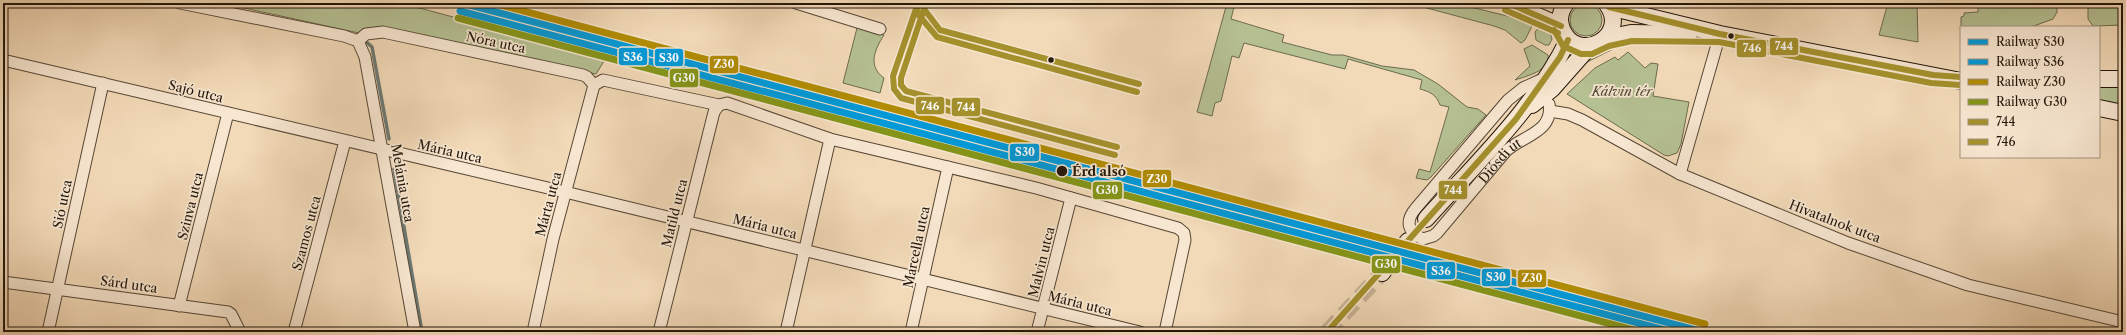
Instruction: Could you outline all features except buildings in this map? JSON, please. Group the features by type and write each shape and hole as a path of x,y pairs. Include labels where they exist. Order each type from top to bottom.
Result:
{"main road":[{"path":"1508,3 1564,33 1575,44 1590,46 1599,44 1606,38 1613,23 1608,5"},
{"path":"1564,33 1560,17 1566,3"},
{"path":"1608,5 1720,34 1960,81"},
{"name":"Diósdi út","path":"1549,84 1560,57 1564,33"},
{"path":"1606,38 1631,33 1720,34"},
{"name":"Diósdi út","path":"1426,219 1549,84 1590,46"},
{"path":"1933,75 1960,77"},
{"path":"2100,80 2123,79"},
{"path":"2100,108 2123,113"}],"street":[{"path":"180,3 344,36 361,38"},
{"path":"796,3 880,29"},
{"name":"Nóra utca","path":"361,38 374,32 398,35 583,75 587,77 594,85"},
{"path":"1680,174 1720,34"},
{"name":"Melánia utca","path":"361,38 383,150 415,332"},
{"name":"Sajó utca","path":"3,60 383,150"},
{"path":"594,85 603,80 721,104 727,103 830,139 1071,198 1178,228 1184,232 1184,240 1165,332"},
{"name":"Sió utca","path":"48,332 103,83"},
{"name":"Diósdi út","path":"1549,84 1548,102 1550,110 1548,121 1542,128 1514,144 1506,151 1437,233 1423,238 1413,233 1408,225 1408,220 1416,208 1508,100 1523,88 1549,84"},
{"name":"Márta utca","path":"533,332 552,240 594,85"},
{"name":"Matild utca","path":"659,332 714,112 721,104"},
{"name":"Hivatalnok utca","path":"1550,110 1568,114 1595,126 1680,174 1848,243 1968,285 2123,322"},
{"name":"Szinva utca","path":"179,306 228,113"},
{"path":"786,332 806,251 830,139"},
{"name":"Szamos utca","path":"294,332 345,141"},
{"name":"Mária utca","path":"383,150 565,192 1140,332"},
{"name":"Marcella utca","path":"911,332 948,168"},
{"name":"Malvin utca","path":"1037,332 1071,198"},
{"name":"Sárd utca","path":"3,282 58,288 228,312 232,314 240,332"}],"green space":[{"path":"221,3 401,3 606,58 596,74 459,44 359,33"},
{"path":"1227,3 1235,3 1231,19 1284,35 1282,42 1332,55 1343,55 1382,66 1414,70 1438,84 1467,107 1478,109 1486,115 1431,177 1427,180 1416,178 1419,169 1430,172 1449,107 1440,105 1437,98 1432,94 1420,89 1422,80 1348,59 1345,69 1244,43 1239,58 1232,56 1221,101 1215,103 1212,116 1197,112"},
{"path":"1408,3 1454,3 1528,21 1532,26 1525,40 1521,43 1505,30 1494,26"},
{"path":"1888,3 1917,3 1918,42 1879,35"},
{"path":"1978,3 2057,3 2057,12 2053,19 2034,26 1961,26 1961,17 1964,16 1964,13 1978,12"},
{"path":"2088,3 2123,3 2123,25 2093,26 2088,19"},
{"path":"1586,4 1595,7 1599,11 1602,20 1599,29 1595,33 1586,36 1577,33 1573,29 1570,20 1573,11 1577,7"},
{"path":"1540,26 1550,33 1552,39 1549,45 1545,45 1536,40 1535,32"},
{"path":"857,28 884,35 874,57 876,68 884,78 880,93 843,83"},
{"path":"1628,38 1625,43 1583,64 1604,48"},
{"path":"1532,45 1548,55 1548,61 1542,69 1537,72 1515,80 1530,66 1524,49"},
{"name":"Kálvin tér","path":"1628,52 1645,68 1651,63 1658,64 1653,96 1689,102 1681,144 1677,153 1668,156 1664,155 1567,94 1595,68 1615,57 1618,60"},
{"path":"2123,85 2123,108 2100,104 2100,86"}],"waterway":[{"path":"209,3 234,8"},
{"path":"362,38 372,47 389,139"},
{"path":"394,169 422,332"}],"tunnel":[{"path":"1408,241 1426,219"},
{"path":"1387,266 1404,246"},
{"path":"1327,332 1382,273"}],"rail line":[{"name":"S30","path":"462,3 1703,332"},
{"name":"Z30","path":"493,3 1705,324"},
{"name":"S36","path":"460,11 1672,332"},
{"name":"G30","path":"458,18 1641,332"}],"transit line":[{"name":"746","path":"918,3 893,76 894,89 901,98 1115,155"},
{"name":"746","path":"918,3 917,13 937,37 1137,92"},
{"name":"744","path":"926,3 901,78 901,85 906,91 1117,147"},
{"name":"744","path":"1508,3 1561,26"},
{"name":"744","path":"1609,7 1720,34 1933,75 1960,77"},
{"name":"744","path":"924,9 940,30 1139,84"},
{"name":"746","path":"1505,10 1558,33"},
{"name":"746","path":"1554,30 1563,46 1581,54 1592,54 1609,46 1632,41 1719,42 1931,83 1960,85"},
{"name":"744","path":"1327,332 1516,119 1560,57 1568,40"}],"place":[{"name":"Érd alsó","path":"1062,171"}]}
